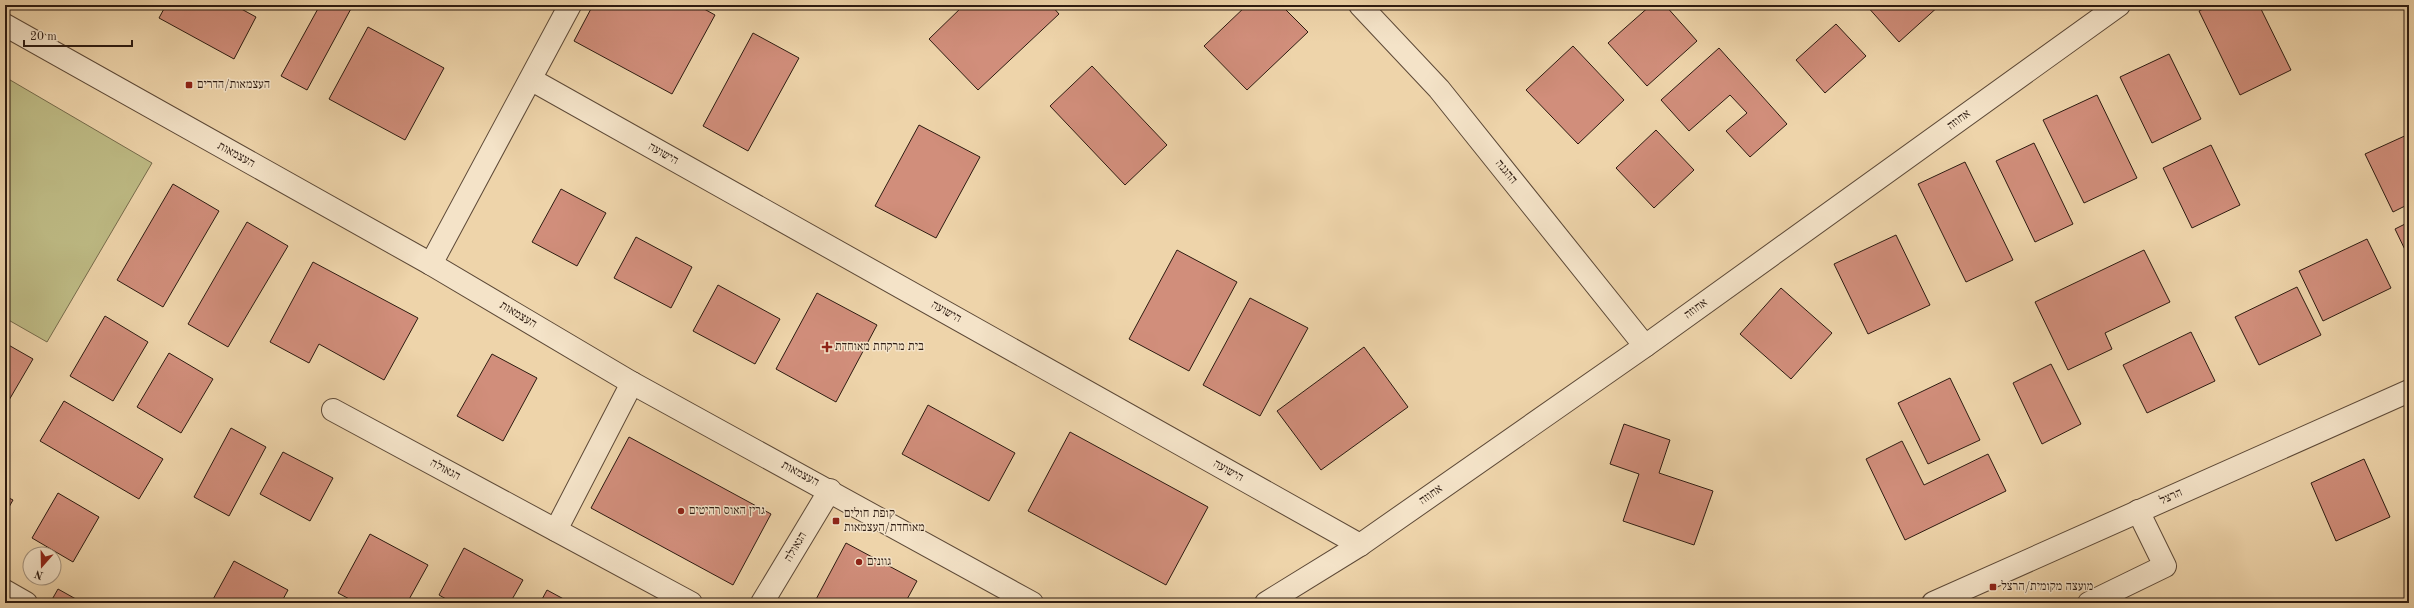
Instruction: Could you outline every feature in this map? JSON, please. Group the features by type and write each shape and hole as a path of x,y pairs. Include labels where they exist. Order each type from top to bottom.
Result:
{"street":[{"path":"431,264 532,80 570,5"},
{"name":"ההגנה","path":"1360,5 1439,88 1645,346"},
{"name":"אחוזה","path":"1266,603 1360,545 1645,346 2119,5"},
{"name":"העצמאות","path":"5,25 431,264 632,383 830,490 1032,603"},
{"name":"הישועה","path":"532,80 1360,545"},
{"path":"556,530 632,383"},
{"name":"הרצל","path":"1933,603 2409,390"},
{"name":"הגאולה","path":"333,410 691,603"},
{"name":"הגאולה","path":"762,603 830,490"},
{"path":"2089,603 2165,566 2138,511"},
{"path":"5,591 26,603"}],"shaded area":[{"path":"5,77 152,163 47,342 5,318"}],"building":[{"path":"166,5 234,5 256,17 234,59 159,18"},
{"path":"320,5 353,5 307,90 281,76"},
{"path":"593,5 697,5 715,15 672,94 574,41"},
{"path":"964,5 1051,5 1059,14 978,90 929,39"},
{"path":"1247,5 1281,5 1308,32 1247,90 1204,46"},
{"path":"1651,5 1665,5 1697,41 1647,86 1608,43"},
{"path":"1866,5 1940,5 1899,42"},
{"path":"2211,5 2259,5 2291,70 2240,95 2199,11"},
{"path":"1836,24 1866,56 1825,93 1796,60"},
{"path":"368,27 444,68 405,140 329,99"},
{"path":"753,33 799,58 748,151 703,126"},
{"path":"1573,46 1624,100 1578,144 1526,90"},
{"path":"1719,48 1787,124 1750,157 1726,131 1747,113 1730,95 1689,131 1661,100"},
{"path":"2169,54 2201,119 2152,143 2120,77"},
{"path":"1092,66 1167,145 1125,185 1050,106"},
{"path":"2097,95 2137,178 2084,203 2043,120"},
{"path":"919,125 980,157 936,238 875,206"},
{"path":"1656,130 1694,170 1654,208 1616,168"},
{"path":"2409,134 2409,204 2393,212 2365,154"},
{"path":"2034,143 2073,224 2035,242 1996,161"},
{"path":"2211,145 2240,205 2192,228 2163,168"},
{"path":"1965,162 2013,260 1966,282 1918,184"},
{"path":"173,184 219,211 163,307 117,280"},
{"path":"561,189 606,213 577,266 532,242"},
{"path":"247,222 288,246 228,347 188,324"},
{"path":"2409,222 2409,258 2395,229"},
{"path":"1896,235 1930,305 1868,334 1834,264"},
{"path":"636,237 692,267 671,308 614,278"},
{"path":"2367,239 2391,288 2323,321 2299,271"},
{"path":"1177,250 1237,282 1189,371 1129,339"},
{"path":"2144,250 2170,302 2105,333 2112,349 2068,370 2035,302"},
{"path":"313,262 418,318 384,380 319,344 309,363 270,342"},
{"path":"718,285 780,319 755,364 693,331"},
{"path":"2297,287 2321,335 2259,365 2235,317"},
{"path":"1781,288 1832,333 1791,379 1740,334"},
{"name":"בית מרקחת מאוחדת","path":"817,293 877,325 836,402 776,369"},
{"path":"1250,298 1308,328 1260,416 1203,385"},
{"path":"105,316 148,342 113,401 70,376"},
{"path":"2191,332 2215,381 2147,413 2123,365"},
{"path":"5,343 33,359 5,407"},
{"path":"1364,347 1408,407 1321,470 1277,411"},
{"path":"169,353 213,379 181,433 137,407"},
{"path":"492,354 537,378 503,441 457,416"},
{"path":"2051,364 2081,424 2042,444 2013,383"},
{"path":"1950,378 1980,440 1928,464 1898,403"},
{"path":"64,401 163,459 139,499 40,441"},
{"path":"928,405 1015,453 989,501 902,454"},
{"path":"1624,424 1670,440 1659,473 1713,491 1694,545 1623,521 1639,474 1610,464"},
{"path":"231,428 266,447 229,516 194,497"},
{"path":"1070,432 1208,507 1166,585 1028,511"},
{"name":"גרין האוס רהיטים","path":"629,437 771,514 733,585 591,508"},
{"path":"1902,441 1924,485 1988,454 2006,491 1905,540 1866,459"},
{"path":"283,452 333,478 310,521 260,494"},
{"path":"2364,459 2390,517 2336,541 2311,483"},
{"path":"58,493 99,517 73,562 62,556 62,546 46,546 32,538"},
{"path":"5,496 13,500 5,514"},
{"path":"370,534 428,565 407,603 357,603 338,593"},
{"name":"גוונים","path":"846,543 917,581 905,603 814,603"},
{"path":"464,548 523,580 510,603 453,603 439,595"},
{"path":"234,561 288,590 281,603 211,603"},
{"path":"58,589 83,603 50,603"},
{"path":"547,590 571,603 540,603"}],"place":[{"name":"העצמאות/הדרים","path":"189,85"},
{"name":"בית מרקחת מאוחדת","path":"827,347"},
{"name":"גרין האוס רהיטים","path":"681,511"},
{"name":"קופת חולים מאוחדת/העצמאות","path":"836,521"},
{"name":"גוונים","path":"859,562"},
{"name":"מועצה מקומית/הרצל","path":"1993,587"}]}
